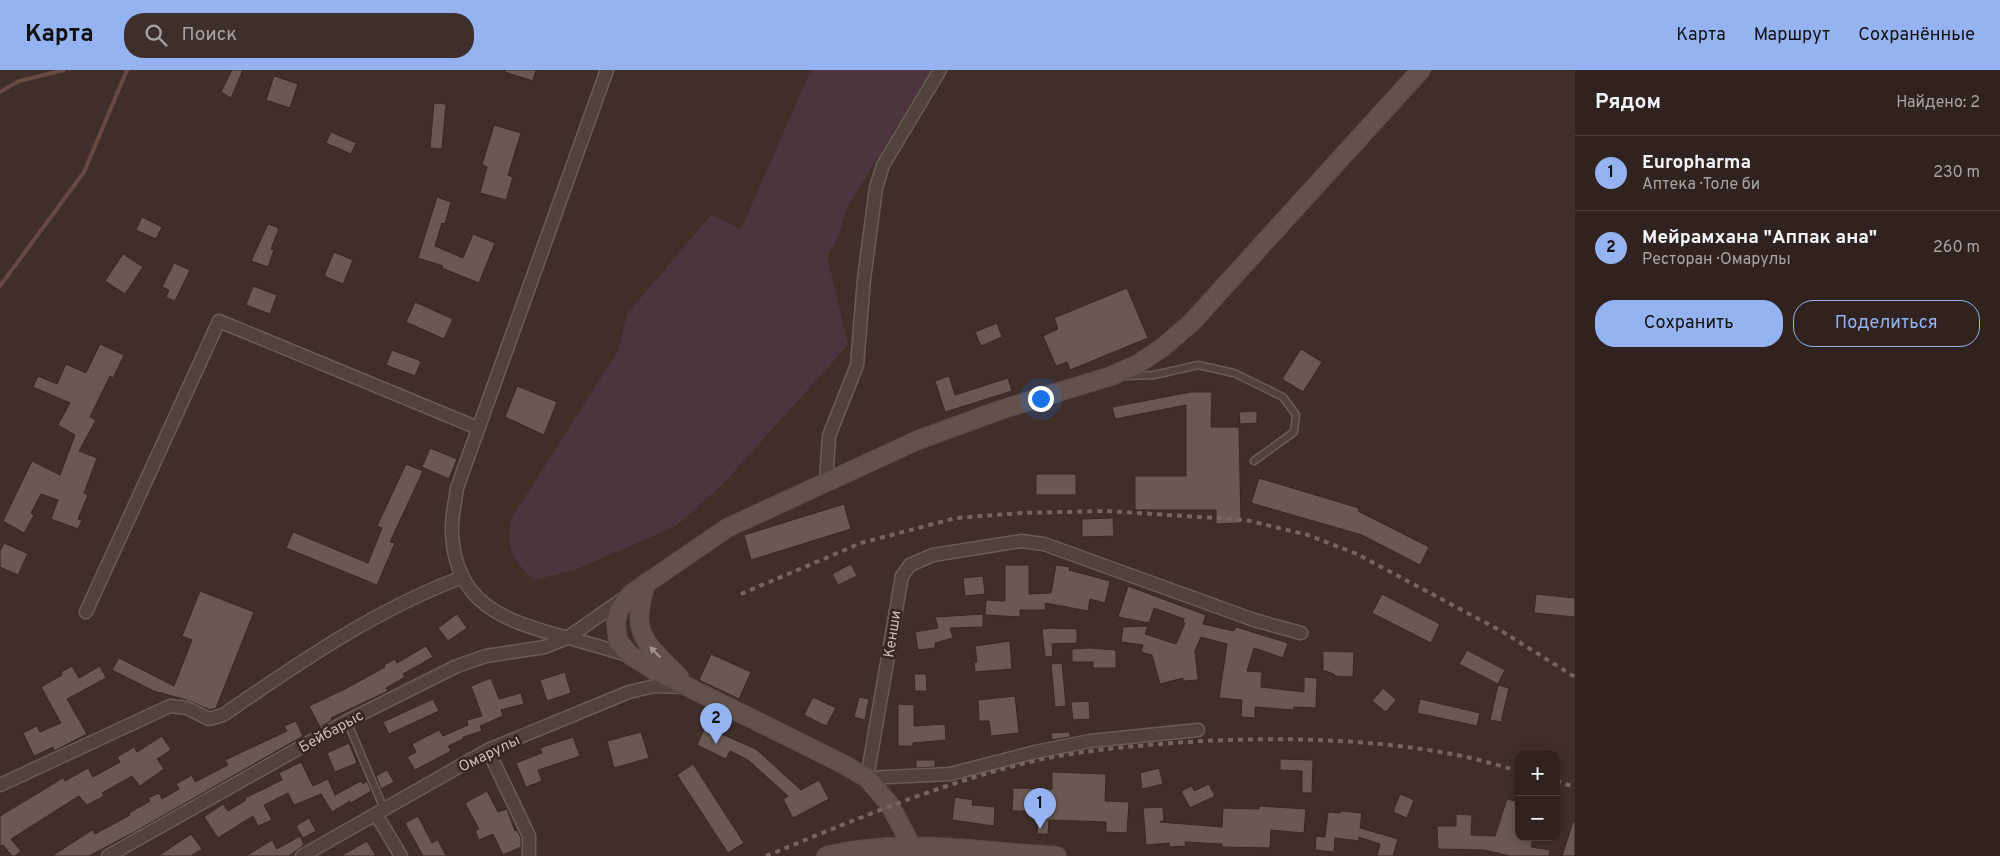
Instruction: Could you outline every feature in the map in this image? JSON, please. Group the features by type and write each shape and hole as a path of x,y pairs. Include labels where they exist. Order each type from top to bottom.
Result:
{"main road":[{"path":"911,845 890,805 867,778 631,656 618,641 616,623 619,610 631,594 727,528 918,440 1003,409 1111,376 1149,357 1192,322 1421,70"},
{"path":"646,583 638,606 638,626 647,644 689,687"},
{"path":"826,856 858,850 911,845 995,854 1057,856"}],"street":[{"path":"607,70 457,488 451,532 456,562 463,577 469,588 490,610 520,625 631,656"},
{"path":"826,483 829,436 857,365 864,279 876,188 883,165 940,70"},
{"path":"86,612 219,321 478,428"},
{"name":"Кенши","path":"867,778 902,576 910,564 933,555 1022,541 1044,544 1254,620 1301,633"},
{"path":"0,784 170,706 187,708 209,719 223,715 314,654 423,592 463,577"},
{"name":"Бейбарыс","path":"108,856 347,721 457,666 486,656 545,647 566,638 631,594"},
{"name":"Омарулы","path":"302,856 488,750 629,692 655,686 689,687"},
{"path":"867,778 950,774 1035,752 1090,741 1198,730"},
{"path":"488,750 529,836 529,856"},
{"path":"380,812 401,856"}],"lane":[{"path":"1111,376 1154,375 1198,365 1234,372 1284,397 1296,416 1294,432 1254,462"},
{"path":"347,721 380,812"}],"shaded area":[{"path":"811,70 931,70 847,208 838,238 827,256 848,345 722,485 676,526 577,569 534,580 512,553 510,546 511,519 618,351 627,314 711,215 741,229"}],"building":[{"path":"232,70 243,70 231,98 221,92"},
{"path":"505,70 536,70 533,81 505,72"},
{"path":"274,76 298,84 290,108 266,100"},
{"path":"434,103 446,104 442,149 430,148"},
{"path":"494,125 521,133 508,175 513,177 506,200 480,193 487,167 482,165"},
{"path":"331,132 356,143 351,154 326,143"},
{"path":"437,197 451,202 445,224 442,223 435,246 463,258 473,234 495,243 479,283 442,268 443,266 418,258"},
{"path":"142,217 162,227 156,239 136,230"},
{"path":"268,224 279,228 271,249 274,250 268,267 251,261"},
{"path":"334,252 353,260 343,284 324,276"},
{"path":"123,254 143,267 125,294 105,281"},
{"path":"174,263 190,270 175,301 166,297 169,290 162,287"},
{"path":"253,286 277,295 270,314 246,305"},
{"path":"1127,288 1148,338 1070,370 1067,362 1056,366 1043,336 1058,329 1054,318"},
{"path":"415,302 453,319 444,339 406,322"},
{"path":"997,323 1002,337 981,346 975,332"},
{"path":"100,344 124,355 113,378 110,376 90,417 96,420 79,451 97,458 84,493 88,495 78,519 82,520 78,529 51,519 58,500 41,494 31,513 34,515 24,533 3,521 32,461 60,475 75,435 58,425 70,403 33,387 38,376 57,384 66,364 86,373"},
{"path":"1301,349 1322,362 1303,392 1282,379"},
{"path":"392,350 421,361 415,376 386,365"},
{"path":"949,376 955,395 1008,378 1012,391 945,412 935,381"},
{"path":"517,386 557,402 544,435 505,417"},
{"path":"1191,392 1212,392 1211,427 1239,427 1241,523 1216,524 1216,510 1135,510 1135,476 1186,476 1186,405 1115,419 1112,407"},
{"path":"1257,411 1257,423 1240,424 1239,412"},
{"path":"430,448 457,459 449,479 422,467"},
{"path":"406,464 423,471 390,542 395,543 377,585 286,548 293,532 368,563 382,528 377,526"},
{"path":"1036,474 1076,474 1076,495 1036,495"},
{"path":"1259,478 1359,508 1358,511 1429,547 1420,565 1362,535 1251,503"},
{"path":"844,504 851,529 751,560 744,535"},
{"path":"1113,518 1114,536 1082,537 1082,519"},
{"path":"4,543 31,555 27,555 18,575 0,567 0,551"},
{"path":"851,564 857,576 838,585 832,574"},
{"path":"1005,565 1029,565 1029,594 1051,593 1056,565 1070,567 1069,570 1110,581 1105,603 1090,599 1088,611 1045,603 1046,610 1020,610 1020,617 985,615 986,600 1005,601"},
{"path":"983,576 985,594 965,596 963,578"},
{"path":"1128,586 1206,615 1203,624 1234,631 1236,627 1288,643 1283,658 1254,648 1247,671 1262,672 1261,687 1304,692 1304,677 1317,678 1316,708 1294,707 1293,710 1255,707 1255,718 1241,717 1242,700 1219,698 1227,644 1201,637 1195,651 1198,680 1183,681 1183,678 1160,684 1152,655 1141,652 1143,645 1121,642 1123,627 1148,626 1145,634 1176,644 1185,623 1183,622 1184,619 1154,608 1149,623 1118,617"},
{"path":"200,591 254,612 216,708 210,710 190,701 154,691 112,670 119,658 174,686 192,640 182,636"},
{"path":"1382,594 1440,624 1431,643 1372,613"},
{"path":"1536,594 1575,598 1575,617 1534,613"},
{"path":"457,614 467,628 448,641 438,628"},
{"path":"983,614 983,627 950,628 953,638 935,643 935,648 918,650 915,632 938,628 935,617"},
{"path":"1042,629 1077,629 1077,643 1052,644 1053,656 1045,657"},
{"path":"1010,641 1012,669 975,672 974,663 977,662 975,646"},
{"path":"426,646 433,657 403,674 405,677 386,688 388,691 331,718 332,720 320,727 309,706 347,688 385,667 384,665 395,659 397,663"},
{"path":"1072,649 1116,650 1116,668 1093,668 1093,662 1072,662"},
{"path":"1467,650 1505,670 1498,684 1459,664"},
{"path":"1323,651 1354,652 1353,677 1334,676 1334,674 1323,670"},
{"path":"711,654 751,672 739,699 699,680"},
{"path":"1062,663 1066,706 1055,707 1051,664"},
{"path":"72,666 79,678 100,666 106,678 67,699 87,734 54,751 53,747 34,756 23,733 37,726 40,732 61,723 41,687 62,675 61,672"},
{"path":"565,672 571,693 547,701 540,680"},
{"path":"914,674 926,674 927,691 915,691"},
{"path":"491,678 499,699 521,693 524,704 501,710 503,716 480,726 482,731 463,737 463,739 448,746 451,751 415,770 407,757 416,752 412,744 439,730 443,736 468,725 467,720 482,716 471,686"},
{"path":"1498,685 1509,688 1501,722 1490,720"},
{"path":"1383,688 1396,700 1386,712 1372,701"},
{"path":"1015,696 1019,733 991,736 989,721 979,721 978,700"},
{"path":"813,697 836,708 826,726 804,715"},
{"path":"859,697 869,699 865,720 854,717"},
{"path":"433,699 439,711 389,734 383,722"},
{"path":"1420,699 1480,713 1477,726 1417,713"},
{"path":"1089,701 1090,719 1073,720 1071,702"},
{"path":"898,704 914,705 914,726 945,724 946,740 913,743 913,746 898,746"},
{"path":"296,721 303,736 138,830 89,856 52,856 92,830 95,834 130,815 129,813 150,801 148,798 159,793 162,799 179,789 176,784 192,775 195,782 228,765 225,760 287,731 284,726"},
{"path":"705,727 756,749 801,790 819,780 829,799 793,818 783,799 788,796 748,760 730,751 726,759 697,745"},
{"path":"641,732 649,758 614,768 607,741"},
{"path":"1070,732 1070,737 1052,740 1051,733"},
{"path":"162,736 171,750 157,759 164,769 140,786 132,776 102,793 104,796 87,805 79,796 11,839 21,851 15,856 12,856 3,845 0,846 0,816 63,778 65,781 88,768 93,777 120,762 117,757 134,747 137,752"},
{"path":"573,737 580,756 538,770 542,781 526,787 516,763 542,753 540,748"},
{"path":"349,743 357,763 335,772 327,753"},
{"path":"1280,759 1313,760 1312,793 1302,793 1302,771 1280,770"},
{"path":"916,760 935,760 935,767 916,768"},
{"path":"301,762 313,786 328,779 335,795 361,781 363,784 367,781 371,791 332,812 321,794 294,805 288,793 264,805 272,820 258,826 253,816 218,838 204,817 223,804 228,811 246,800 245,798 282,780 279,773"},
{"path":"693,764 744,843 728,853 677,775"},
{"path":"1159,768 1163,784 1142,789 1140,773"},
{"path":"387,770 394,782 381,789 376,776"},
{"path":"1052,772 1106,774 1105,801 1129,802 1127,833 1106,832 1106,822 1049,820 1048,834 1037,834 1038,811 1012,811 1013,788 1052,789"},
{"path":"1209,784 1215,796 1190,808 1181,791 1192,786 1194,791"},
{"path":"487,791 498,812 507,809 515,831 517,830 521,838 521,847 503,855 493,834 479,840 475,831 479,829 465,803"},
{"path":"1400,794 1414,800 1407,818 1393,812"},
{"path":"955,797 973,800 972,805 995,807 994,826 952,820"},
{"path":"1507,799 1515,801 1515,841 1532,841 1531,847 1550,850 1549,856 1510,856 1484,850 1438,849 1437,826 1456,826 1456,814 1472,815 1471,835 1495,836"},
{"path":"1259,806 1306,809 1304,833 1271,830 1270,848 1222,847 1222,844 1185,842 1186,846 1169,847 1169,843 1146,845 1143,808 1163,807 1164,820 1160,822 1222,827 1223,808 1259,809"},
{"path":"1341,811 1362,813 1360,828 1398,839 1393,856 1377,856 1380,844 1359,837 1359,841 1335,838 1334,852 1315,850 1316,836 1325,837 1328,812 1340,813"},
{"path":"418,816 432,843 438,840 446,856 423,856 405,823"},
{"path":"309,818 316,831 303,838 296,826"},
{"path":"1573,822 1575,822 1575,856 1562,856"},
{"path":"191,834 202,849 191,856 158,856"},
{"path":"300,836 304,845 289,856 246,856 272,840 277,849"},
{"path":"367,841 376,856 341,856"}],"waterway":[{"path":"0,92 19,81 64,70"},
{"path":"0,286 84,172 127,70"}],"railway":[{"path":"741,594 861,543 956,518 1021,513 1107,511 1246,520 1308,535 1357,554 1503,632 1575,677"},
{"path":"766,856 889,807 982,775 1047,758 1114,748 1225,740 1346,741 1424,749 1515,770"},
{"path":"1560,782 1575,787"}],"place":[{"name":"Мейрамхана \"Аппак ана\"","path":"716,744"},
{"name":"Europharma","path":"1040,829"}]}
